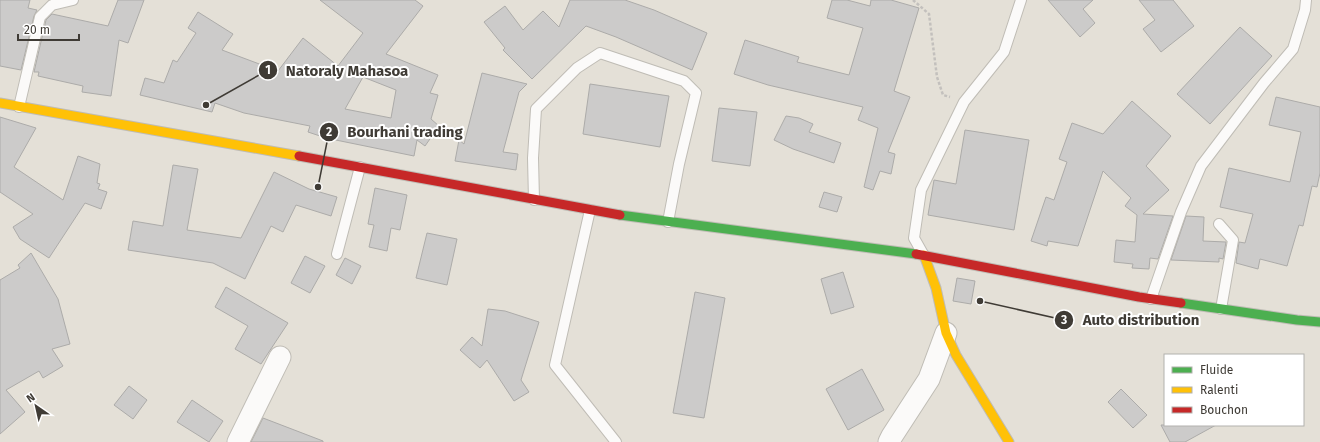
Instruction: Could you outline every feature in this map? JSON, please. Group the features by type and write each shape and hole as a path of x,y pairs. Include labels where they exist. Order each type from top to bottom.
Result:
{"main road":[{"path":"0,103 360,167 590,210 668,222 924,255 1151,299 1320,322"},
{"path":"924,255 936,288 946,333 956,355 1010,442"}],"street":[{"path":"890,442 892,436 929,379 946,333"},
{"path":"238,442 280,357"}],"lane":[{"path":"19,107 40,17 52,5 73,0"},
{"path":"924,255 914,238 922,190 964,102 1004,52 1021,0"},
{"path":"1151,299 1181,212 1201,166 1264,83 1293,49 1306,0"},
{"path":"534,200 533,158 536,109 576,68 600,53 684,81 696,93 679,164 668,222"},
{"path":"337,254 360,167"},
{"path":"590,210 555,365 616,442"},
{"path":"1219,224 1233,240 1221,309"}],"path":[{"path":"913,0 929,14 937,77 943,95 964,102"}],"building":[{"path":"0,0 30,0 28,8 37,10 34,16 21,70 0,66"},
{"path":"118,0 144,0 128,43 119,40 111,96 82,92 83,86 38,76 39,72 34,72 46,20 52,14 108,26"},
{"path":"320,0 415,0 423,6 386,54 438,75 430,93 438,95 431,119 439,126 425,146 417,140 414,156 326,138 308,132 310,126 244,113 215,103 212,112 140,95 145,78 164,83 173,60 177,62 196,33 188,28 198,12 233,34 222,50 278,71 303,38 338,66 363,33","holes":["363,77 396,90 391,118 345,109"]},
{"path":"570,0 625,0 654,10 707,33 692,70 616,37 586,26 532,79 503,50 505,48 484,22 505,6 523,30 543,11 559,27"},
{"path":"832,0 847,0 870,6 871,0 891,0 919,8 894,91 910,97 888,152 895,154 891,174 880,171 873,190 864,187 878,128 858,120 863,107 768,85 734,74 745,40 799,57 797,62 849,75 863,28 827,18"},
{"path":"1048,0 1093,0 1083,9 1095,23 1080,37"},
{"path":"1139,0 1173,0 1194,26 1161,52 1143,29 1155,20"},
{"path":"1240,27 1272,56 1210,124 1177,94"},
{"path":"482,73 527,84 519,92 503,152 518,154 516,170 455,161 459,140 464,144"},
{"path":"590,84 669,96 660,147 583,134"},
{"path":"1276,97 1320,107 1320,173 1317,187 1312,186 1303,226 1299,225 1287,266 1260,259 1258,269 1236,263 1239,242 1245,243 1253,214 1220,207 1229,168 1290,182 1301,132 1269,125"},
{"path":"1132,101 1171,136 1146,166 1169,190 1143,214 1173,216 1158,259 1150,258 1149,269 1132,268 1133,264 1114,262 1116,240 1135,242 1137,215 1125,206 1131,198 1103,171 1078,246 1048,241 1047,246 1031,241 1046,197 1054,200 1067,162 1059,159 1072,123 1103,134"},
{"path":"719,108 757,112 750,166 712,161"},
{"path":"786,116 799,118 813,124 809,132 841,143 834,163 793,149 774,140"},
{"path":"0,117 36,128 14,167 63,200 78,156 100,164 97,183 100,184 98,189 107,192 101,209 85,203 49,258 20,239 13,227 33,214 0,192"},
{"path":"965,130 1029,140 1014,230 928,215 934,180 956,184"},
{"path":"173,165 198,169 187,230 241,238 274,172 309,189 337,197 331,216 296,205 283,232 271,226 245,279 213,263 128,250 133,221 163,226"},
{"path":"375,188 407,195 400,230 391,228 387,251 369,247 374,225 368,224"},
{"path":"824,192 842,197 837,212 819,207"},
{"path":"1186,216 1204,217 1203,241 1226,242 1223,259 1219,258 1219,262 1171,260"},
{"path":"427,233 457,239 447,285 416,278"},
{"path":"31,253 58,299 70,344 52,349 63,366 43,378 39,371 6,390 25,412 0,434 0,280 20,268 18,265"},
{"path":"305,256 325,266 310,293 291,283"},
{"path":"345,258 361,266 352,284 336,275"},
{"path":"843,272 854,307 831,314 821,279"},
{"path":"957,278 975,281 971,304 953,301"},
{"path":"226,287 288,323 261,364 235,349 248,326 215,307"},
{"path":"695,292 725,298 704,418 673,413"},
{"path":"488,309 505,311 539,322 521,380 529,392 514,401 487,360 480,368 460,350 472,337 482,346"},
{"path":"862,369 884,410 848,430 826,389"},
{"path":"129,386 147,400 133,419 114,405"},
{"path":"1121,389 1147,415 1133,428 1108,402"},
{"path":"192,400 223,421 209,442 177,422"},
{"path":"263,418 323,441 323,442 251,442"},
{"path":"1161,425 1214,426 1185,442 1170,442"}],"traffic: fast":[{"path":"620,215 916,254"},
{"path":"1181,303 1320,322"}],"traffic: slow":[{"path":"0,103 299,156"},
{"path":"924,255 936,288 946,333 956,355 1009,442"}],"traffic: jam":[{"path":"299,156 620,215"},
{"path":"916,254 1139,297 1181,303"}],"place":[{"name":"Natoraly Mahasoa","path":"206,105"},
{"name":"Bourhani trading","path":"318,187"},
{"name":"Auto distribution","path":"980,301"}]}
